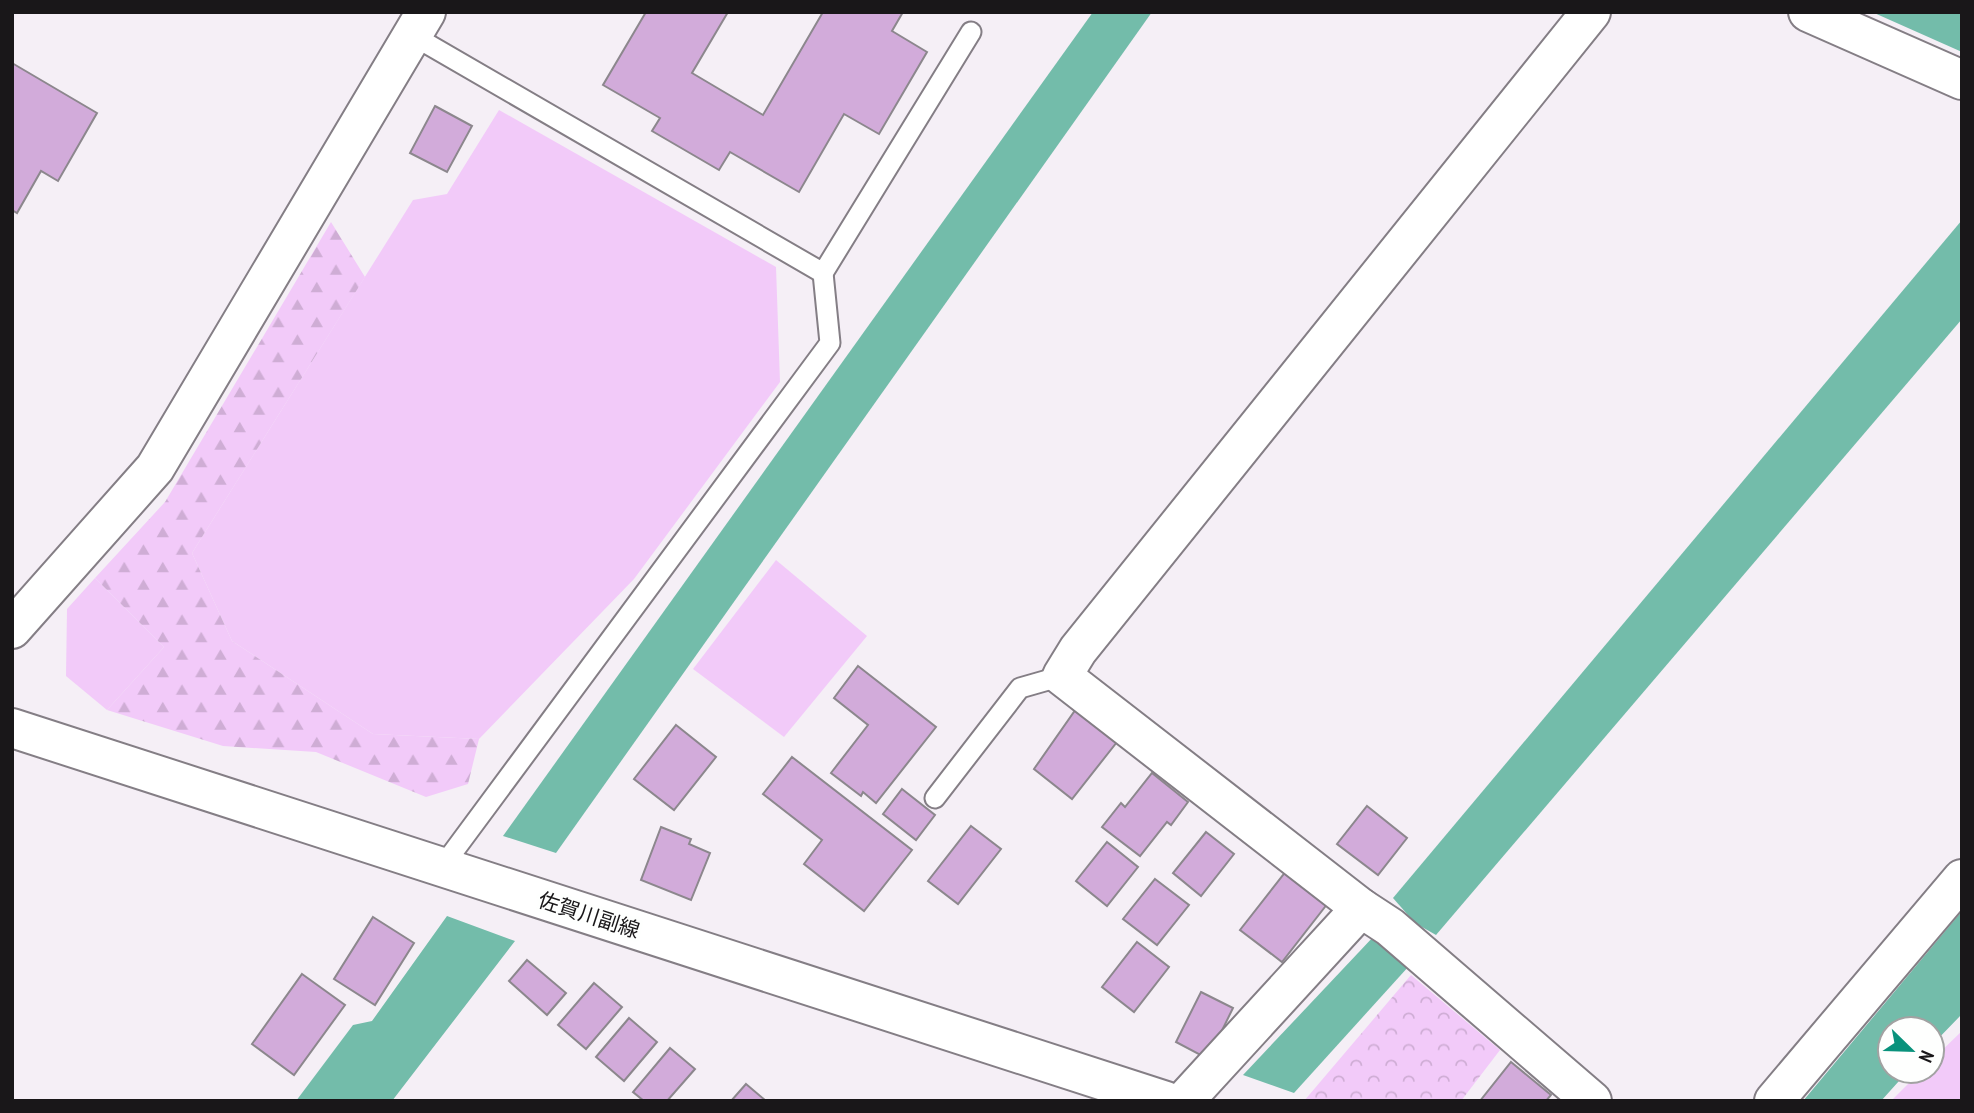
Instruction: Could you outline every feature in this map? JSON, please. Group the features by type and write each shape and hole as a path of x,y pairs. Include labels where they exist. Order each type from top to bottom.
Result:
{"street":[{"path":"1591,12 1078,650 1062,676 1361,908 1390,926 1592,1101"},
{"path":"1808,12 1962,79"},
{"path":"12,629 155,468 419,24"},
{"name":"佐賀川副線","path":"12,728 1166,1101"},
{"path":"1774,1101 1962,879"},
{"path":"1184,1101 1361,908"}],"lane":[{"path":"419,24 823,273"},
{"path":"442,867 830,342 823,273 971,32"},
{"path":"935,798 1020,688 1062,676"}],"green space":[{"path":"499,110 776,267 780,382 634,579 479,739 373,734 232,641 192,553 413,200 447,194"},
{"path":"331,222 365,277 192,553 232,641 373,734 479,739 468,784 426,797 316,752 223,746 107,710 164,647 95,578 165,502"},
{"path":"776,560 867,636 784,737 693,669"},
{"path":"95,578 164,647 107,710 66,676 67,609"},
{"path":"1411,975 1500,1050 1461,1101 1304,1101"},
{"path":"1962,1031 1962,1101 1891,1101 1907,1085 1946,1085 1946,1046"}],"shaded area":[{"path":"1093,12 1152,12 556,853 503,836"},
{"path":"1872,12 1962,12 1962,52"},
{"path":"1962,220 1962,319 1436,935 1415,923 1393,898"},
{"path":"1962,911 1962,1014 1946,1031 1946,1015 1876,1015 1876,1085 1895,1085 1881,1101 1803,1101"},
{"path":"447,916 515,941 392,1101 296,1101 353,1025 372,1021"},
{"path":"1375,935 1409,966 1294,1093 1243,1075"}],"building":[{"path":"646,12 728,12 692,73 763,115 823,12 903,12 892,31 927,52 879,134 844,114 799,192 730,152 719,170 652,131 660,118 603,85"},
{"path":"12,63 97,113 58,181 41,171 17,213 12,210"},
{"path":"435,106 472,126 447,172 410,153"},
{"path":"858,666 936,727 876,803 863,792 861,796 831,773 868,725 834,698"},
{"path":"1076,709 1117,742 1072,799 1034,769"},
{"path":"676,725 716,757 674,810 634,779"},
{"path":"792,757 912,850 864,911 804,864 822,840 763,794"},
{"path":"1152,773 1188,802 1171,825 1167,822 1140,856 1102,827 1121,803 1125,807"},
{"path":"902,789 935,815 916,840 883,814"},
{"path":"1367,806 1407,838 1378,875 1337,844"},
{"path":"971,826 1001,849 958,904 928,881"},
{"path":"661,827 691,839 689,844 710,853 691,900 641,880"},
{"path":"1206,832 1234,854 1201,896 1173,873"},
{"path":"1107,842 1138,867 1107,906 1076,881"},
{"path":"1287,870 1328,903 1282,962 1240,930"},
{"path":"1155,879 1189,905 1157,945 1123,919"},
{"path":"373,917 414,943 375,1005 334,979"},
{"path":"1137,942 1169,967 1134,1012 1102,987"},
{"path":"527,960 566,993 547,1015 509,981"},
{"path":"302,974 345,1005 294,1075 252,1044"},
{"path":"594,983 622,1007 586,1049 558,1025"},
{"path":"1201,992 1233,1008 1208,1059 1176,1042"},
{"path":"629,1018 657,1042 624,1081 596,1057"},
{"path":"670,1048 695,1069 667,1101 644,1101 633,1092"},
{"path":"1511,1062 1551,1095 1546,1101 1480,1101"},
{"path":"746,1084 766,1101 731,1101"}]}
